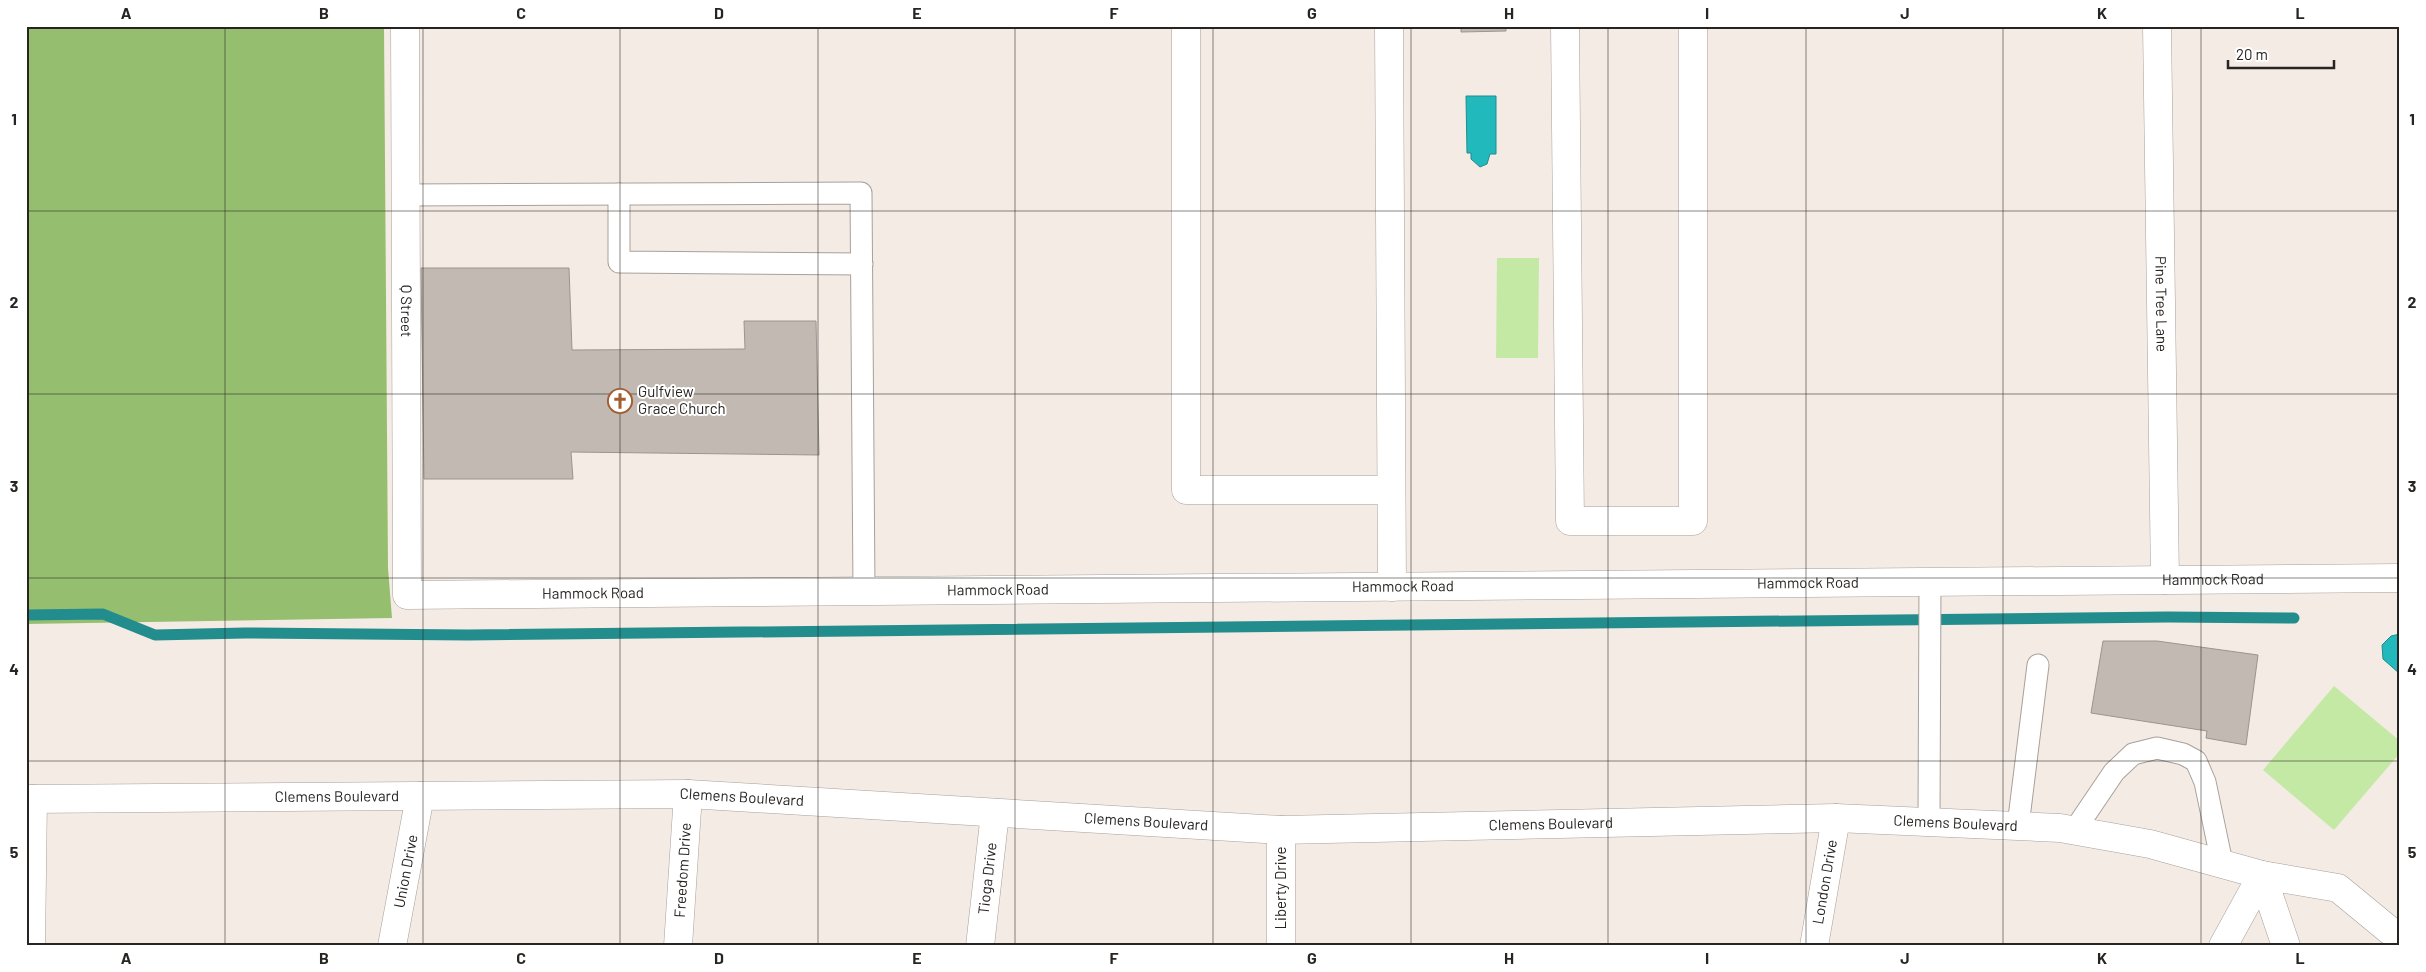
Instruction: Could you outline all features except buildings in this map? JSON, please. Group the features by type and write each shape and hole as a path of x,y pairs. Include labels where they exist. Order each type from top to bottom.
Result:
{"street":[{"name":"Q Street","path":"405,26 407,595"},
{"path":"1186,26 1186,490 1391,490"},
{"path":"1389,26 1392,587"},
{"path":"1564,26 1570,522 1693,522 1692,26"},
{"name":"Pine Tree Lane","path":"2157,26 2165,580"},
{"name":"Hammock Road","path":"407,595 2400,578"},
{"name":"Clemens Boulevard","path":"30,799 688,794 1281,830 1836,818 2060,828 2150,844 2222,862 2262,875 2338,888 2400,939"},
{"name":"Freedom Drive","path":"678,946 688,794"},
{"name":"Union Drive","path":"392,946 420,796"},
{"path":"30,799 31,946"},
{"name":"Tioga Drive","path":"980,946 995,813"},
{"name":"London Drive","path":"1814,946 1836,818"},
{"name":"Liberty Drive","path":"1281,830 1281,946"},
{"path":"2223,946 2262,875"},
{"path":"2262,875 2286,946"}],"lane":[{"path":"405,195 861,193 864,591"},
{"path":"619,194 618,262 862,264"},
{"path":"1929,822 1930,582"},
{"path":"2018,826 2038,665"},
{"path":"2074,831 2114,772 2133,754 2158,748 2182,754 2196,762 2204,782 2222,862"}],"green space":[{"path":"26,26 384,26 388,568 392,618 26,624"},
{"path":"1497,258 1539,258 1538,358 1496,358"},
{"path":"2334,686 2400,741 2400,753 2334,830 2263,770"}],"water":[{"path":"1466,96 1496,96 1496,154 1490,154 1487,164 1480,167 1471,159 1471,153 1467,153"},
{"path":"2400,634 2400,674 2383,659 2382,645 2391,636"}],"waterway":[{"path":"26,615 103,614 155,635 245,633 468,635 2168,617 2294,618"}],"place":[{"name":"Gulfview Grace Church","path":"620,401"}]}
